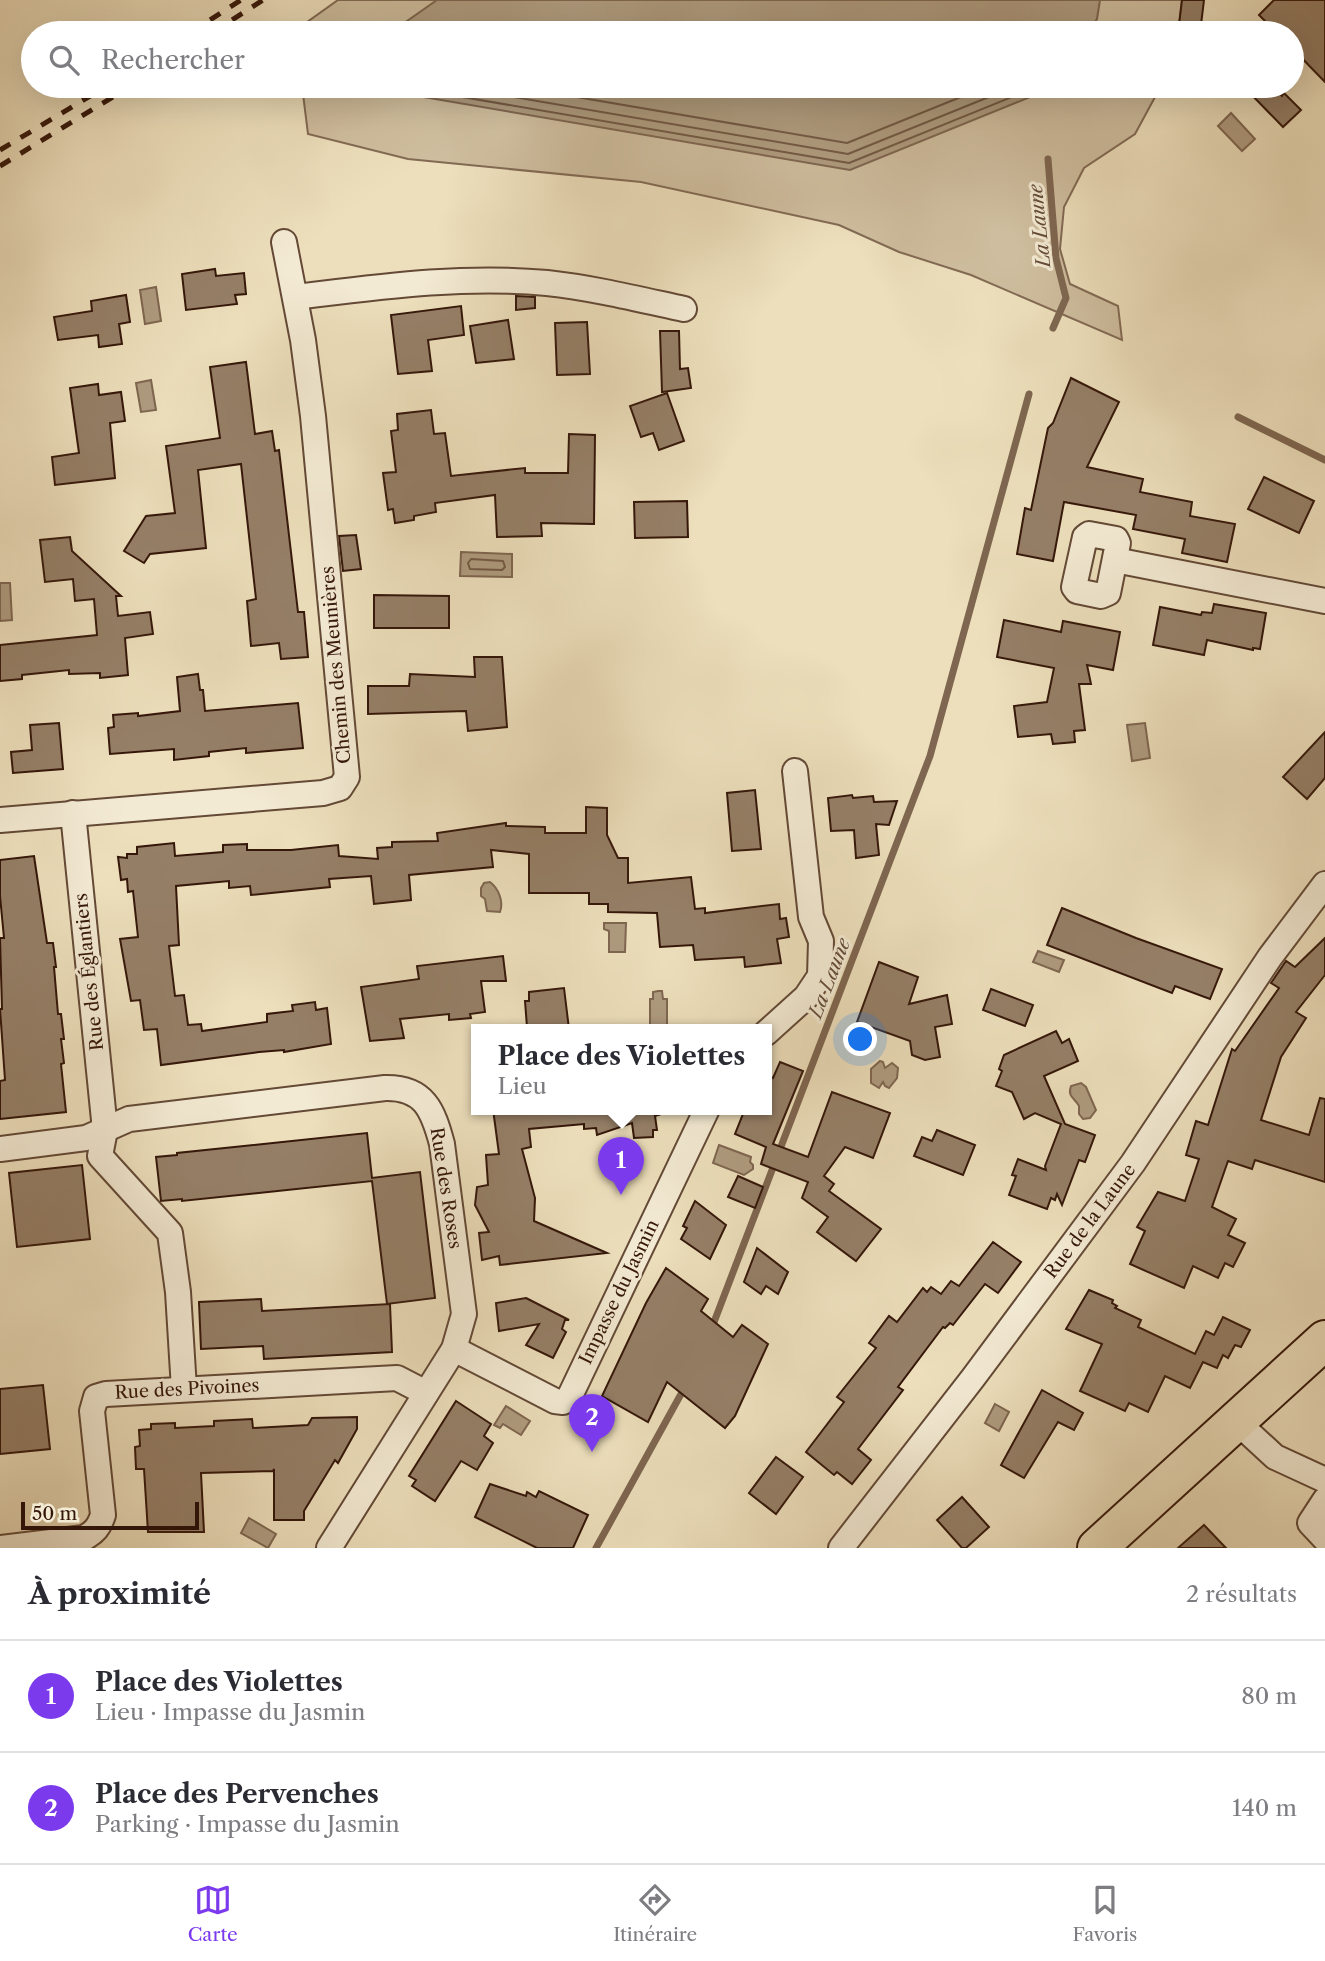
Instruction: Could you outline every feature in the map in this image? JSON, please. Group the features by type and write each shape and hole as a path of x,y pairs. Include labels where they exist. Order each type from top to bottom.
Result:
{"main road":[{"path":"1097,1548 1325,1340"}],"street":[{"name":"Chemin des Meunières","path":"0,820 323,793 340,788 347,777 313,415 296,297 284,242"},
{"path":"296,297 398,284 482,281 544,283 608,292 684,309"},
{"path":"1115,560 1325,601"},
{"path":"772,1027 806,997 820,976 821,941 811,917 795,771"},
{"name":"Rue des Églantiers","path":"73,813 106,1130 100,1156 170,1233 178,1293 184,1389"},
{"name":"Rue de la Laune","path":"841,1548 973,1378 1133,1163 1270,957 1325,884"},
{"name":"Rue des Roses","path":"0,1149 86,1138 130,1119 385,1088 397,1088 419,1097 427,1104 436,1121 442,1143 464,1314 454,1349 329,1548"},
{"name":"Impasse du Jasmin","path":"454,1349 555,1401 563,1402 569,1398 705,1115"},
{"name":"Rue des Pivoines","path":"0,1548 84,1538 95,1532 103,1515 92,1411 96,1397 184,1389 397,1378 426,1393"},
{"path":"1237,1422 1275,1457 1325,1480"},
{"path":"1318,1531 1325,1500"}],"shaded area":[{"path":"338,0 1182,0 1179,21 309,21"},
{"path":"304,98 1154,98 1135,134 1084,168 1064,207 1060,249 1070,284 1118,306 1122,340 971,275 899,252 839,225 641,182 408,159 308,134"}],"water":[{"path":"437,0 1100,0 1096,21 407,21"},
{"path":"430,98 1028,98 850,170"},
{"path":"1231,113 1255,139 1242,151 1218,126"},
{"path":"156,287 161,321 145,324 140,290"},
{"path":"151,380 156,410 141,412 136,383"},
{"path":"461,552 512,554 512,577 460,576"},
{"path":"0,583 10,583 12,620 0,621"},
{"path":"1145,723 1150,758 1132,761 1127,725"},
{"path":"490,882 500,895 500,912 487,911 485,899 481,896 484,883"},
{"path":"604,923 626,923 625,952 609,952 609,931 604,929"},
{"path":"1038,951 1064,960 1059,972 1033,962"},
{"path":"662,991 663,999 667,999 667,1024 650,1024 650,999 653,999 653,992"},
{"path":"880,1061 885,1068 892,1063 898,1068 897,1078 889,1088 883,1082 879,1088 871,1083 871,1069"},
{"path":"1081,1083 1086,1087 1096,1110 1090,1118 1083,1119 1079,1114 1079,1106 1070,1093 1071,1086"},
{"path":"719,1145 751,1157 753,1169 744,1175 713,1163"},
{"path":"995,1404 1009,1412 999,1431 985,1423"},
{"path":"506,1406 530,1421 521,1435 503,1424 500,1428 494,1425"},
{"path":"249,1518 276,1534 268,1548 241,1533"}],"building":[{"path":"1182,0 1204,0 1201,21 1179,21"},
{"path":"1274,0 1325,0 1325,82 1304,60 1304,21 1265,21 1259,15"},
{"path":"1255,98 1289,98 1301,110 1283,127"},
{"path":"215,269 216,276 244,273 246,294 235,295 237,304 186,310 182,274"},
{"path":"126,295 130,322 119,324 122,344 99,347 98,335 58,340 54,317 92,311 91,301"},
{"path":"516,296 535,297 535,308 516,310"},
{"path":"461,306 464,335 428,340 432,371 398,374 391,315"},
{"path":"508,320 514,359 476,363 470,326"},
{"path":"587,322 590,374 557,375 555,323"},
{"path":"660,331 679,331 680,369 688,368 691,388 662,392"},
{"path":"246,362 255,434 272,431 275,451 279,450 298,612 304,612 308,657 281,659 279,643 251,646 247,601 256,599 241,464 198,470 206,548 150,554 144,563 124,551 146,516 175,513 166,446 220,438 210,367"},
{"path":"1071,378 1119,402 1087,467 1143,479 1140,492 1192,502 1190,516 1235,524 1227,562 1182,553 1185,539 1133,529 1136,515 1064,502 1053,561 1017,554 1025,508 1031,510 1048,428 1053,423"},
{"path":"98,384 99,395 121,392 125,421 110,423 115,478 55,485 52,457 79,453 70,388"},
{"path":"667,393 684,441 659,450 653,433 641,437 630,406"},
{"path":"431,410 434,434 445,433 451,476 525,468 525,473 568,473 569,434 595,435 594,524 541,523 542,536 497,537 495,495 435,503 436,512 395,523 393,509 388,510 383,473 396,472 391,431 398,430 397,414"},
{"path":"1264,477 1314,501 1299,533 1248,509"},
{"path":"687,501 688,537 635,538 634,502"},
{"path":"356,535 361,569 343,571 339,536"},
{"path":"70,537 72,551 121,596 116,596 118,616 150,612 153,634 125,638 128,675 100,678 100,673 69,674 69,670 22,675 22,679 0,681 0,645 97,635 94,599 75,601 73,579 45,582 40,540"},
{"path":"374,595 449,596 449,628 374,628"},
{"path":"1214,604 1266,613 1260,649 1253,650 1207,640 1204,655 1153,645 1160,607 1201,615 1202,612 1212,613"},
{"path":"1004,620 1061,632 1063,621 1120,632 1113,670 1087,665 1091,684 1079,684 1085,730 1074,731 1075,742 1053,744 1051,734 1018,737 1014,706 1047,702 1054,668 997,657"},
{"path":"474,657 502,657 507,727 468,731 466,711 368,714 368,686 409,686 410,674 475,677"},
{"path":"198,674 205,711 298,703 303,748 246,753 246,748 209,752 209,756 174,760 174,749 110,754 108,728 114,727 113,715 138,713 138,716 180,711 177,677"},
{"path":"59,723 63,769 13,773 11,752 32,750 30,725"},
{"path":"1325,732 1325,778 1307,799 1283,777"},
{"path":"755,790 761,849 732,851 727,793"},
{"path":"852,795 853,798 873,796 874,802 897,801 889,825 876,824 879,855 856,858 854,830 831,831 828,798"},
{"path":"586,807 607,808 607,835 618,858 628,858 628,883 691,877 695,909 705,908 705,913 779,904 780,919 786,918 789,937 777,939 781,963 745,967 744,957 695,960 693,945 660,947 657,913 608,912 608,904 589,904 589,893 529,893 529,854 491,850 493,867 409,875 411,900 374,904 371,876 329,879 330,887 251,895 250,886 229,888 229,881 176,886 179,945 169,946 175,996 184,995 188,1025 201,1024 202,1031 267,1022 267,1014 293,1011 292,1005 315,1002 316,1010 327,1008 331,1044 284,1052 259,1052 161,1065 157,1029 144,1030 140,1000 131,1001 120,939 138,937 133,891 128,892 127,879 121,880 118,857 127,858 127,854 137,854 137,847 174,843 175,856 223,852 223,845 247,844 247,850 291,850 338,845 339,856 378,859 377,848 392,847 392,842 438,841 437,833 506,823 506,826 545,827 545,833 586,833"},
{"path":"34,856 47,943 53,943 56,967 58,1014 61,1014 64,1039 61,1039 64,1063 61,1064 66,1112 0,1119 0,1081 5,1080 0,1009 0,938 4,938 0,860"},
{"path":"1062,908 1222,969 1210,999 1175,986 1172,993 1047,945"},
{"path":"1325,938 1325,975 1296,1012 1306,1018 1281,1057 1261,1120 1309,1135 1320,1098 1325,1099 1325,1182 1255,1160 1252,1169 1228,1161 1212,1207 1236,1219 1228,1235 1245,1243 1233,1267 1225,1263 1218,1278 1193,1266 1184,1288 1130,1264 1145,1231 1137,1227 1158,1192 1185,1201 1199,1159 1186,1155 1196,1121 1208,1125 1232,1049 1235,1051 1279,988 1271,983 1286,961 1295,967"},
{"path":"503,956 506,981 481,981 485,1012 470,1014 471,1018 449,1020 449,1014 400,1019 404,1038 370,1041 361,987 419,979 417,966"},
{"path":"879,962 918,977 909,1004 947,995 952,1024 935,1027 940,1057 925,1060 912,1055 910,1041 857,1022"},
{"path":"564,988 568,1024 527,1024 525,1001 529,1001 529,992"},
{"path":"991,989 1033,1005 1025,1026 983,1010"},
{"path":"1056,1031 1062,1043 1069,1039 1078,1061 1044,1076 1065,1124 1095,1135 1085,1162 1079,1160 1062,1205 1057,1194 1055,1200 1051,1198 1047,1209 1009,1195 1016,1176 1012,1175 1018,1159 1046,1170 1045,1166 1061,1124 1035,1113 1024,1119 1012,1092 996,1086 1004,1055"},
{"path":"780,1062 803,1071 773,1144 808,1157 832,1092 890,1113 873,1158 845,1147 824,1176 834,1184 829,1191 881,1229 856,1261 817,1232 828,1217 802,1198 808,1182 761,1164 766,1147 735,1134 743,1115 772,1115 773,1078"},
{"path":"494,1115 658,1115 655,1116 657,1130 653,1130 653,1137 634,1138 632,1123 597,1135 596,1128 584,1129 584,1124 529,1129 531,1147 522,1149 535,1198 534,1221 607,1253 500,1265 499,1256 482,1260 479,1233 489,1232 475,1205 477,1187 488,1185 486,1155 499,1154"},
{"path":"937,1130 975,1145 963,1175 914,1156 922,1137 932,1141"},
{"path":"367,1133 372,1178 420,1172 435,1298 387,1304 372,1181 161,1201 156,1157"},
{"path":"82,1165 90,1239 17,1247 9,1173"},
{"path":"738,1176 763,1187 755,1208 728,1197"},
{"path":"695,1201 726,1225 710,1259 681,1239 687,1228 683,1226"},
{"path":"993,1242 1021,1262 998,1293 985,1284 953,1325 950,1323 943,1327 898,1387 903,1390 858,1449 871,1460 852,1484 837,1472 834,1475 806,1452 844,1402 837,1397 876,1348 869,1343 889,1316 897,1322 923,1288 927,1292 931,1287 941,1294 951,1281 959,1286"},
{"path":"757,1248 788,1272 778,1294 766,1286 761,1294 744,1282"},
{"path":"666,1268 708,1299 701,1311 733,1337 742,1325 768,1344 735,1416 725,1428 667,1382 648,1422 602,1396 646,1303"},
{"path":"1089,1290 1113,1300 1112,1303 1117,1306 1115,1308 1141,1320 1138,1327 1195,1354 1206,1331 1214,1335 1223,1317 1250,1330 1241,1347 1235,1345 1228,1358 1223,1355 1217,1368 1203,1362 1190,1388 1165,1376 1148,1412 1129,1403 1125,1411 1080,1391 1102,1344 1066,1329"},
{"path":"526,1298 569,1320 565,1320 562,1329 566,1332 553,1358 526,1345 539,1324 499,1331 496,1303"},
{"path":"261,1299 262,1311 390,1304 392,1352 264,1359 263,1346 201,1349 199,1302"},
{"path":"43,1385 50,1449 0,1454 0,1389"},
{"path":"1042,1390 1083,1413 1074,1430 1058,1422 1024,1478 1001,1465"},
{"path":"456,1401 491,1424 484,1436 493,1443 477,1470 461,1461 435,1501 412,1486 416,1480 409,1476"},
{"path":"357,1417 357,1429 338,1463 335,1460 304,1511 304,1520 274,1520 274,1469 201,1473 204,1532 148,1532 144,1469 136,1469 135,1447 140,1446 139,1430 151,1429 151,1424 175,1423 175,1428 214,1426 214,1421 252,1419 253,1428 308,1425 312,1418"},
{"path":"776,1457 803,1477 776,1514 749,1493"},
{"path":"490,1484 526,1496 527,1492 536,1497 539,1491 588,1515 573,1548 537,1548 475,1517"},
{"path":"962,1497 989,1527 966,1548 962,1548 937,1520"},
{"path":"1204,1525 1226,1548 1178,1548"}],"waterway":[{"name":"La Laune","path":"1048,159 1056,258 1066,298 1053,328"},
{"name":"La Laune","path":"711,1330 930,756 1029,394"},
{"path":"1238,417 1325,460"},
{"name":"La Laune","path":"596,1548 686,1385"}],"railway":[{"path":"209,21 241,0"},
{"path":"231,21 263,0"},
{"path":"0,150 87,98"},
{"path":"0,166 111,98"}],"place":[{"name":"Place des Violettes","path":"621,1195"},
{"name":"Place des Pervenches","path":"592,1452"}]}
